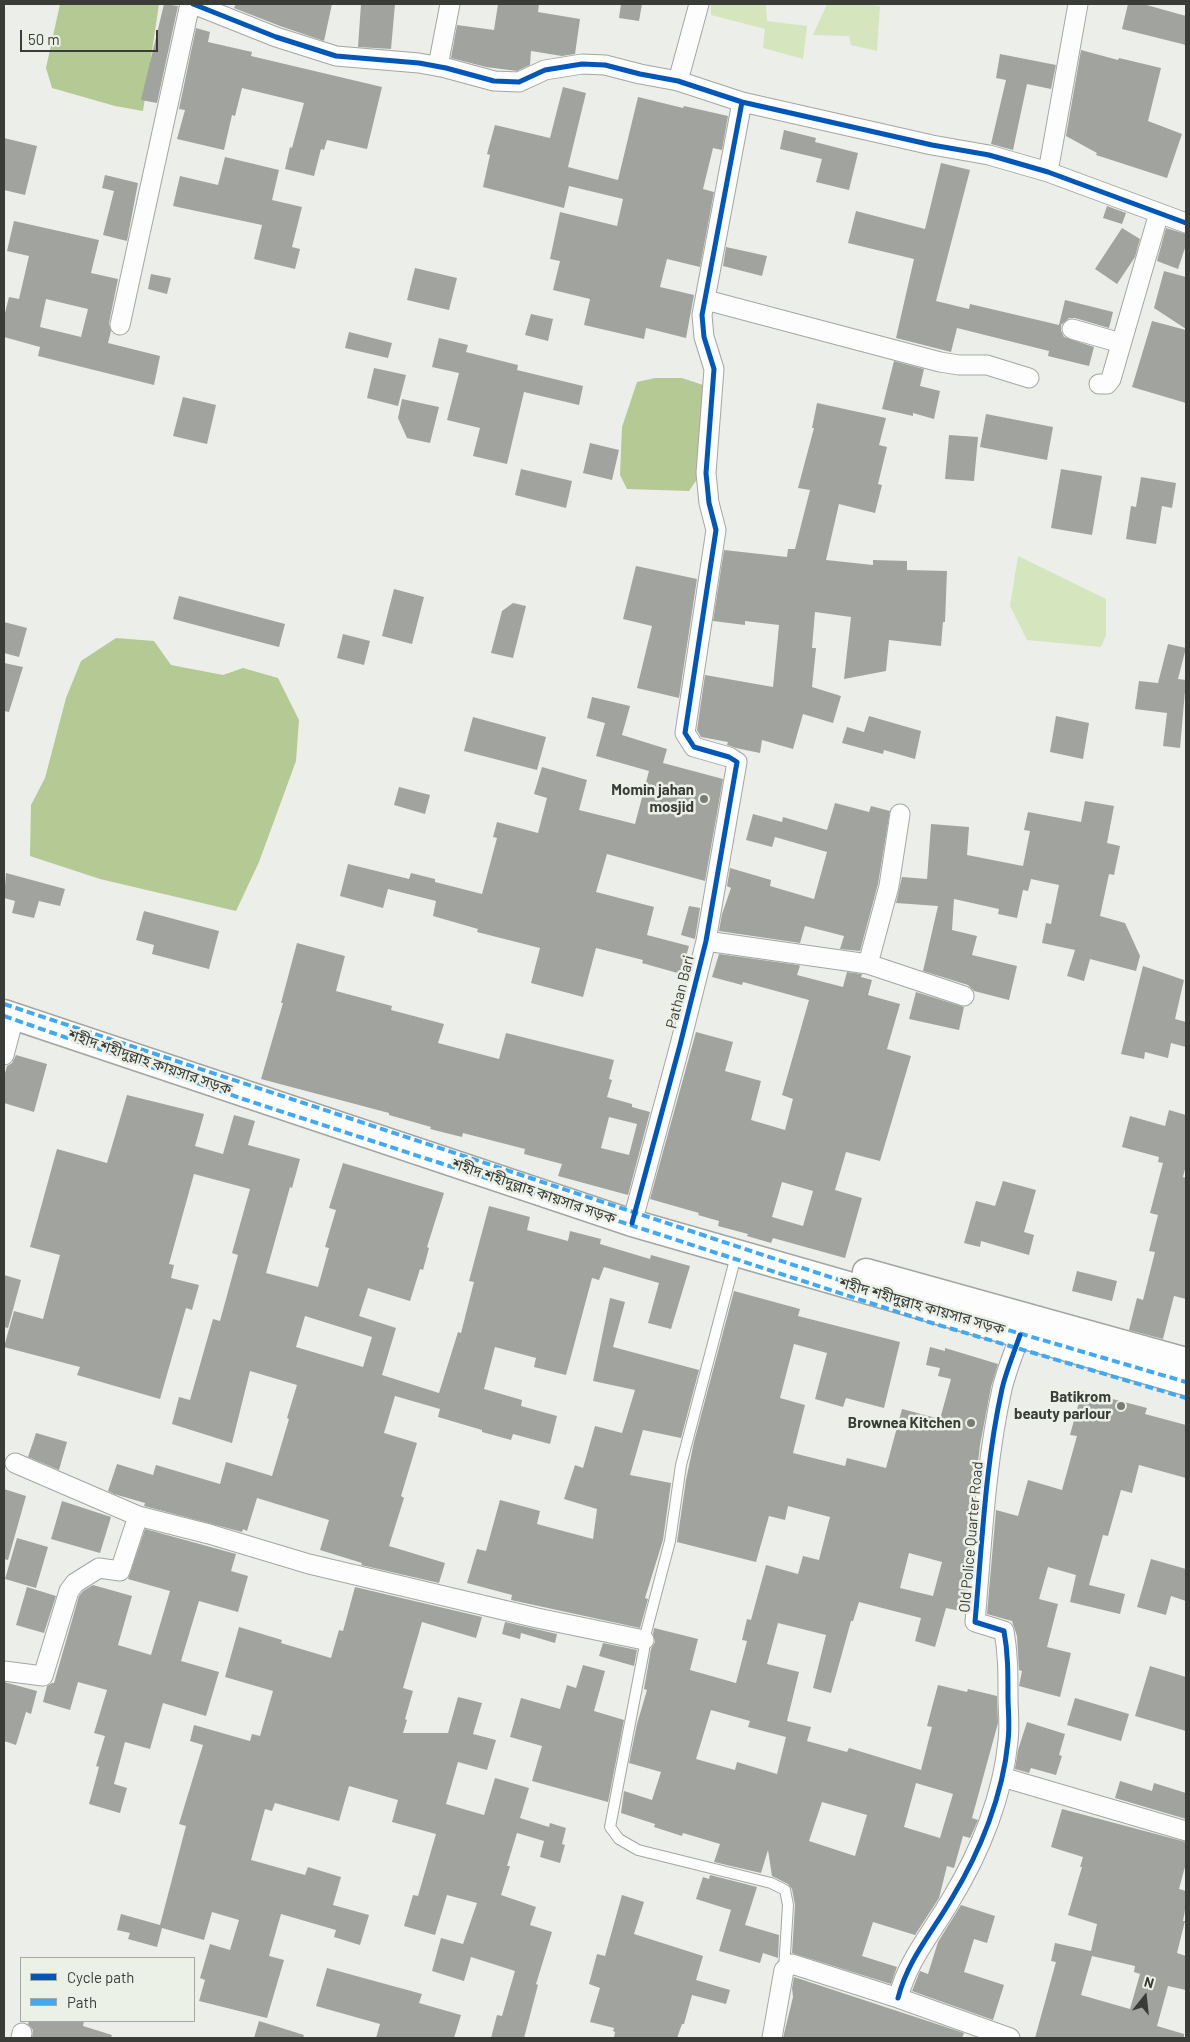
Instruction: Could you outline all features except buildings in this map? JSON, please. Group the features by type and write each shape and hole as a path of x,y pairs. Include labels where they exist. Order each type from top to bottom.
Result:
{"main road":[{"name":"শহীদ শহীদুল্লাহ কায়সার সড়ক","path":"7,1009 634,1216 737,1252 1186,1382"},
{"name":"শহীদ শহীদুল্লাহ কায়সার সড়ক","path":"634,1216 1186,1361"}],"street":[{"path":"120,325 191,4 276,37 336,56 438,66 494,81 519,82 546,70 582,64 605,65 678,81 742,102 932,145 989,155 1048,172 1186,223"},
{"path":"438,66 450,4"},
{"path":"678,81 699,4"},
{"path":"1048,172 1078,4"},
{"path":"742,102 706,300 940,362 959,365 987,365 1029,378"},
{"path":"1098,384 1107,384 1111,379 1159,212"},
{"name":"Pathan Bari","path":"634,1216 706,940 737,762 729,757 694,747 685,733 716,530 709,503 706,473 714,369 704,338 702,315 706,300"},
{"path":"1072,329 1121,343"},
{"path":"868,964 889,886 900,814"},
{"path":"706,940 868,964 964,996"},
{"path":"4,1055 7,1009"},
{"name":"Old Police Quarter Road","path":"898,1998 903,1977 921,1944 952,1898 974,1858 989,1821 1002,1777 1008,1741 1009,1655 1004,1631 975,1622 984,1509 993,1435 1002,1388 1020,1335"},
{"path":"15,1463 138,1516 209,1534 350,1575 537,1618 644,1640"},
{"path":"4,1671 44,1676 69,1591 74,1583 99,1568 120,1571 138,1516"},
{"path":"1002,1777 1186,1831"},
{"path":"772,2038 784,1970 792,1964 898,1998 1010,2038"}],"lane":[{"path":"737,1252 681,1465 670,1541 644,1640 639,1679 610,1827 619,1839 638,1850 771,1883 785,1890 788,1905 784,1970"}],"shaded area":[{"path":"60,4 159,4 143,111 115,106 52,88 46,68"},
{"path":"711,4 766,4 767,21 807,26 803,59 763,48 765,29 711,15"},
{"path":"827,4 867,4 880,6 877,51 851,45 849,36 813,35"},
{"path":"655,378 682,378 709,387 702,472 689,491 627,489 620,475 622,427 637,382"},
{"path":"1018,556 1106,599 1106,635 1101,647 1027,640 1010,606"},
{"path":"116,638 154,641 171,665 223,675 243,668 278,678 299,720 296,761 259,862 236,911 100,879 30,856 31,805 45,778 66,698 81,661"}],"marked path":[{"path":"4,1004 854,1285 1186,1382"},
{"path":"4,1016 243,1099 932,1323 1186,1398"}],"cycle path":[{"path":"193,4 276,37 336,56 419,63 494,81 519,82 545,70 582,64 605,65 678,81 742,102 932,145 989,155 1048,172 1186,223"},
{"path":"632,1223 706,941 737,762 729,757 694,747 685,733 716,530 709,503 706,473 714,369 704,337 702,315 742,102"},
{"path":"898,1998 914,1958 972,1862 989,1822 1005,1761 1009,1724 1004,1631 975,1622 985,1506 996,1418 1004,1382 1020,1335"}],"place":[{"name":"Momin jahan mosjid","path":"704,799"},
{"name":"Batikrom beauty parlour","path":"1121,1406"},
{"name":"Brownea Kitchen","path":"971,1423"}]}
